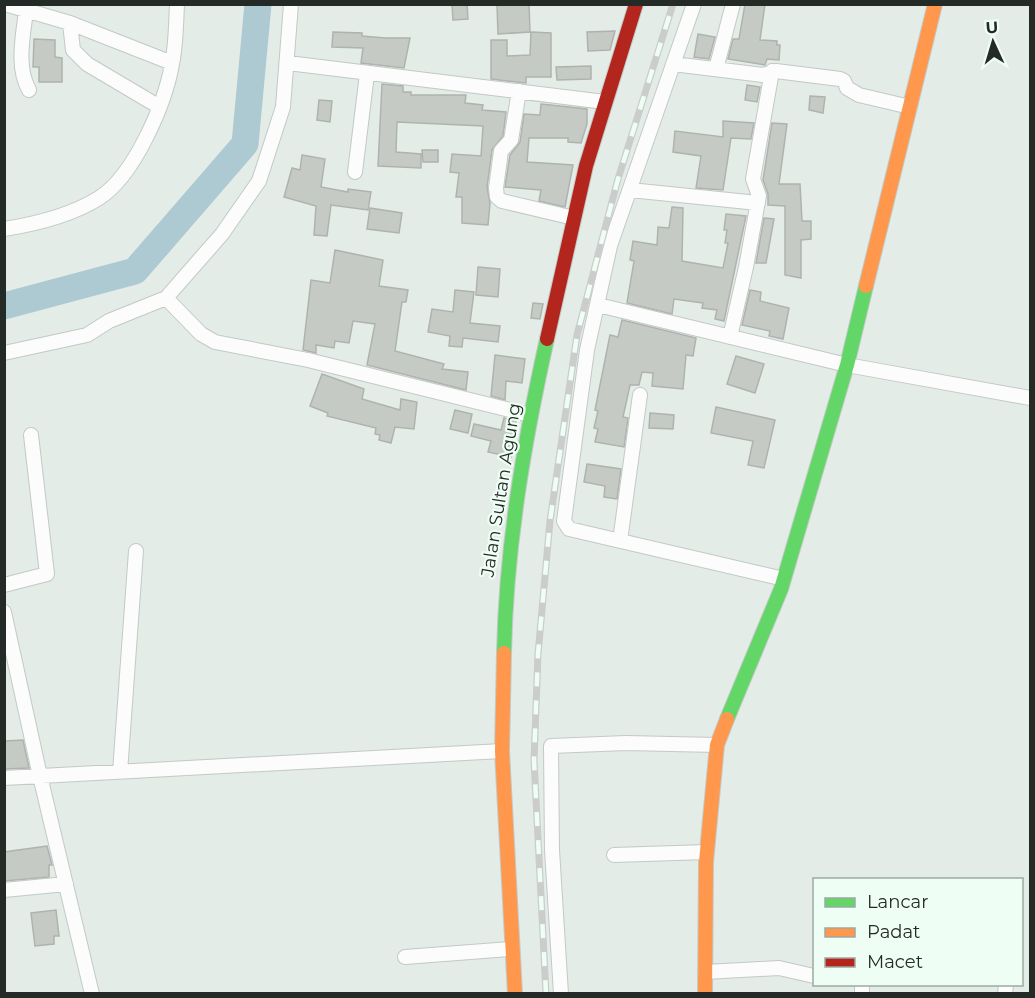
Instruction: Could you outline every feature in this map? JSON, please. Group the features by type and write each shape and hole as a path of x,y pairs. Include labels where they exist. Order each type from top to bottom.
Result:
{"street":[{"path":"5,4 70,23 172,63"},
{"path":"4,229 72,212 100,197 119,181 136,156 158,106 172,63 177,4"},
{"path":"4,353 87,335 108,321 166,298 222,234 259,181 283,107 291,4"},
{"name":"Jalan Sultan Agung","path":"515,993 502,751 505,588 530,415 574,218 605,102 636,4"},
{"path":"694,4 610,246 587,350 564,521 569,529 783,584"},
{"path":"716,69 733,4"},
{"path":"705,993 707,852 717,745 783,584 847,365 935,4"},
{"path":"26,11 22,56 24,80 29,90"},
{"path":"70,23 74,50 87,64 158,106"},
{"path":"288,63 367,75 605,102"},
{"path":"673,64 763,75 772,71 840,79 850,92 910,107"},
{"path":"730,337 758,203 758,191 753,178 772,71"},
{"path":"355,172 367,75"},
{"path":"519,91 511,140 501,151 497,197 502,201 574,218"},
{"path":"630,190 758,203"},
{"path":"166,298 201,333 215,342 308,360 530,415"},
{"path":"598,305 847,365 1030,398"},
{"path":"620,541 640,395"},
{"path":"4,585 47,574 31,435"},
{"path":"120,772 136,551"},
{"path":"4,612 40,776 92,993"},
{"path":"561,993 552,850 551,746 626,743 717,745"},
{"path":"4,778 502,751"},
{"path":"614,855 707,852"},
{"path":"4,890 66,884"},
{"path":"405,957 511,949"},
{"path":"705,972 779,968 813,976"}],"building":[{"path":"452,4 467,4 468,19 453,20"},
{"path":"529,4 530,32 498,34 497,5"},
{"path":"745,4 765,4 760,40 777,41 777,45 780,45 779,60 767,59 765,65 728,59 733,39 739,39"},
{"path":"615,31 610,50 588,51 587,32"},
{"path":"333,32 362,33 362,36 385,38 410,38 404,68 361,63 363,48 332,47"},
{"path":"531,32 551,33 551,77 526,77 526,83 491,79 491,40 507,40 507,56 530,55"},
{"path":"698,34 715,37 709,59 694,57"},
{"path":"34,39 55,40 55,57 62,58 62,82 39,82 39,67 33,67"},
{"path":"591,66 591,79 557,80 556,67"},
{"path":"382,84 403,86 403,92 411,92 411,95 466,95 465,103 483,105 482,110 506,112 503,136 492,150 487,187 490,203 488,225 462,223 462,197 456,197 459,173 450,172 452,154 481,156 483,126 397,122 396,152 421,154 421,168 378,166"},
{"path":"747,85 760,87 757,102 745,100"},
{"path":"810,96 825,97 823,113 809,110"},
{"path":"319,100 332,101 330,122 317,120"},
{"path":"541,104 587,109 587,124 581,143 568,142 568,138 529,138 527,162 573,165 565,207 539,201 541,190 505,187 510,155 520,142 524,114 540,115"},
{"path":"723,121 754,123 751,139 731,138 723,190 696,188 701,156 673,152 675,131 723,137"},
{"path":"772,123 787,124 779,184 800,184 802,221 811,221 811,239 801,240 801,278 785,275 785,206 768,205 768,194 763,180"},
{"path":"422,150 438,150 438,162 423,162"},
{"path":"302,155 325,159 321,187 348,192 348,189 371,192 368,210 331,205 327,236 314,235 316,206 284,197 292,168 300,170"},
{"path":"672,207 683,208 682,261 723,268 728,243 725,243 727,230 724,230 726,214 746,216 724,321 715,319 717,310 702,308 703,303 674,299 672,314 627,303 634,261 630,260 633,241 657,245 658,227 669,228"},
{"path":"370,208 402,213 399,233 367,229"},
{"path":"764,218 774,219 766,263 756,263"},
{"path":"335,250 383,260 379,286 408,290 406,302 402,302 395,351 444,364 442,369 468,372 466,390 367,365 375,324 353,321 349,343 335,341 334,348 316,345 316,353 303,350 311,280 330,283"},
{"path":"478,267 500,269 498,297 476,295"},
{"path":"455,290 474,292 470,323 500,326 498,342 463,338 462,347 449,346 450,336 428,332 432,309 453,312"},
{"path":"750,290 761,292 760,301 789,308 783,339 769,336 770,331 742,325"},
{"path":"533,303 543,304 540,319 531,318"},
{"path":"622,320 696,338 693,356 686,355 683,389 652,386 653,373 642,372 639,385 630,385 623,417 628,418 624,447 595,442 598,429 594,428 598,411 595,410 610,335 618,337"},
{"path":"495,355 525,359 522,383 506,381 505,400 491,396"},
{"path":"736,356 764,364 755,393 727,384"},
{"path":"322,374 364,389 362,399 400,410 401,399 417,402 414,429 395,427 391,443 379,440 380,435 375,434 376,428 327,416 328,413 310,406"},
{"path":"716,407 775,420 764,468 748,465 753,441 711,433"},
{"path":"455,410 472,414 468,433 450,429"},
{"path":"650,413 674,415 673,429 649,428"},
{"path":"504,418 516,421 511,457 488,452 491,441 471,436 474,424 501,430"},
{"path":"587,464 621,469 617,499 604,497 605,486 584,482"},
{"path":"23,740 29,768 4,769 4,741"},
{"path":"47,846 52,865 49,865 49,877 4,881 4,852"},
{"path":"56,910 59,936 54,936 54,944 35,946 31,913"}],"waterway":[{"path":"4,306 135,271 245,144 258,4"}],"railway":[{"path":"546,994 534,760 538,654 550,521 577,335 618,179 673,4"}],"traffic: fast":[{"path":"727,719 781,589 847,365 866,286"},
{"path":"504,653 512,534 531,417 547,339"}],"traffic: slow":[{"path":"866,286 935,4"},
{"path":"504,653 502,751 515,994"},
{"path":"705,994 706,862 717,745 727,719"}],"traffic: jam":[{"path":"547,339 586,166 636,4"}]}
